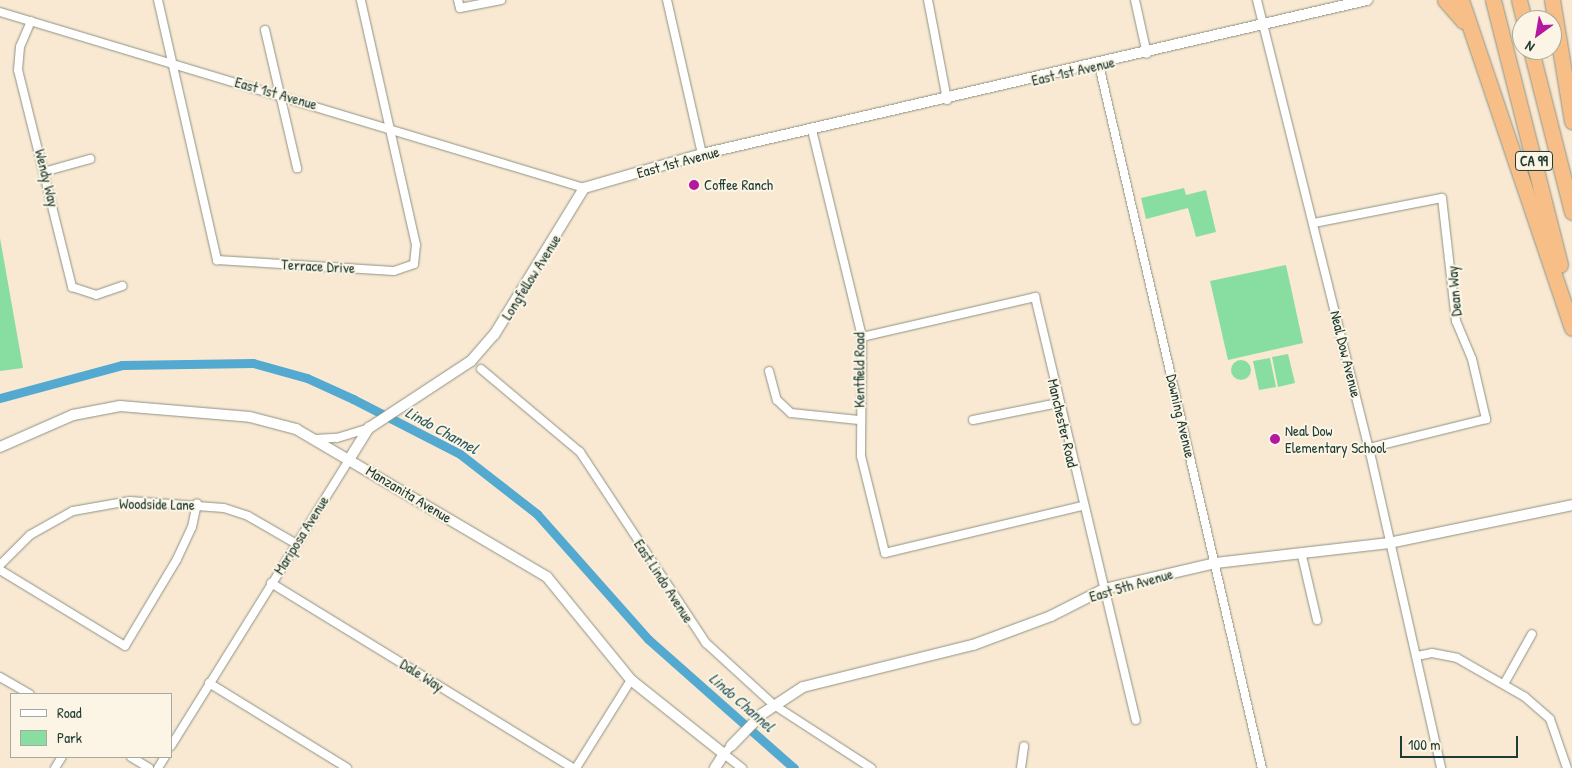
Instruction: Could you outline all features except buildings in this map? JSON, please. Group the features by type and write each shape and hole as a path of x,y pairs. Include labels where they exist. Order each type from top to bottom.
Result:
{"highway":[{"path":"1445,0 1458,12 1470,35"},
{"path":"1461,0 1470,35 1526,182 1572,328"},
{"path":"1552,0 1572,121"},
{"name":"CA 99","path":"1494,4 1572,313"},
{"name":"CA 99","path":"1534,60 1572,212"}],"street":[{"name":"Terrace Drive","path":"158,0 175,64 217,260 394,271 414,264 416,245 361,0"},
{"path":"458,0 460,8 501,0"},
{"path":"667,0 702,154"},
{"path":"928,0 947,100"},
{"path":"1135,0 1147,54"},
{"name":"Neal Dow Avenue","path":"1257,0 1369,448 1441,768"},
{"name":"East 1st Avenue","path":"0,12 175,64 278,92 584,188 702,154 1147,54 1367,0"},
{"name":"Wendy Way","path":"31,21 20,47 18,70 47,171 72,287 96,295 122,286"},
{"path":"265,30 278,92 288,116 297,168"},
{"name":"Downing Avenue","path":"1099,65 1262,768"},
{"name":"Kentfield Road","path":"812,130 862,337 859,420 865,476 885,552 1082,506"},
{"path":"47,171 90,159"},
{"name":"Longfellow Avenue","path":"471,362 494,335 584,188"},
{"name":"Dean Way","path":"1314,223 1442,198 1456,321 1472,359 1486,419 1369,448"},
{"name":"Manchester Road","path":"862,337 1036,297 1082,506 1136,720"},
{"name":"Mariposa Avenue","path":"172,744 295,543 369,428 423,391 471,362"},
{"name":"East Lindo Avenue","path":"481,370 580,452 706,643 774,705 871,768"},
{"path":"770,371 777,400 791,413 859,420"},
{"path":"973,420 1058,403"},
{"name":"Manzanita Avenue","path":"0,447 73,415 120,406 250,417 315,439 547,576 632,680 727,750 742,768"},
{"path":"315,439 338,438 369,428"},
{"name":"Woodside Lane","path":"0,565 30,535 73,512 130,501 196,504 248,516 295,543"},
{"path":"0,570 125,646 177,559 196,504"},
{"name":"East 5th Avenue","path":"715,768 727,750 762,714 774,705 824,679 1014,631 1104,589 1216,563 1302,556 1389,543 1572,505"},
{"path":"1302,556 1317,620"},
{"name":"Dale Way","path":"271,583 574,768"},
{"path":"1504,684 1532,634"},
{"path":"1417,656 1432,653 1457,658 1504,684 1550,719 1567,768"},
{"path":"0,677 27,693"},
{"path":"574,768 632,680"},
{"path":"209,683 347,768"},
{"path":"1021,768 1024,746"},
{"path":"133,758 149,768"}],"green space":[{"path":"1184,188 1186,195 1206,190 1216,232 1196,237 1188,208 1146,219 1141,198"},
{"path":"0,238 23,368 0,371"},
{"path":"1286,265 1303,343 1228,360 1210,281"},
{"path":"1288,354 1295,383 1278,387 1272,357"},
{"path":"1270,358 1276,387 1259,390 1253,361"},
{"path":"1241,360 1248,363 1251,370 1248,377 1241,380 1234,377 1231,370 1234,363"}],"waterway":[{"name":"Lindo Channel","path":"0,398 122,365 253,363 307,378 353,399 460,454 537,514 648,639 794,768"}],"place":[{"name":"Coffee Ranch","path":"694,185"},
{"name":"Neal Dow Elementary School","path":"1275,439"}]}
